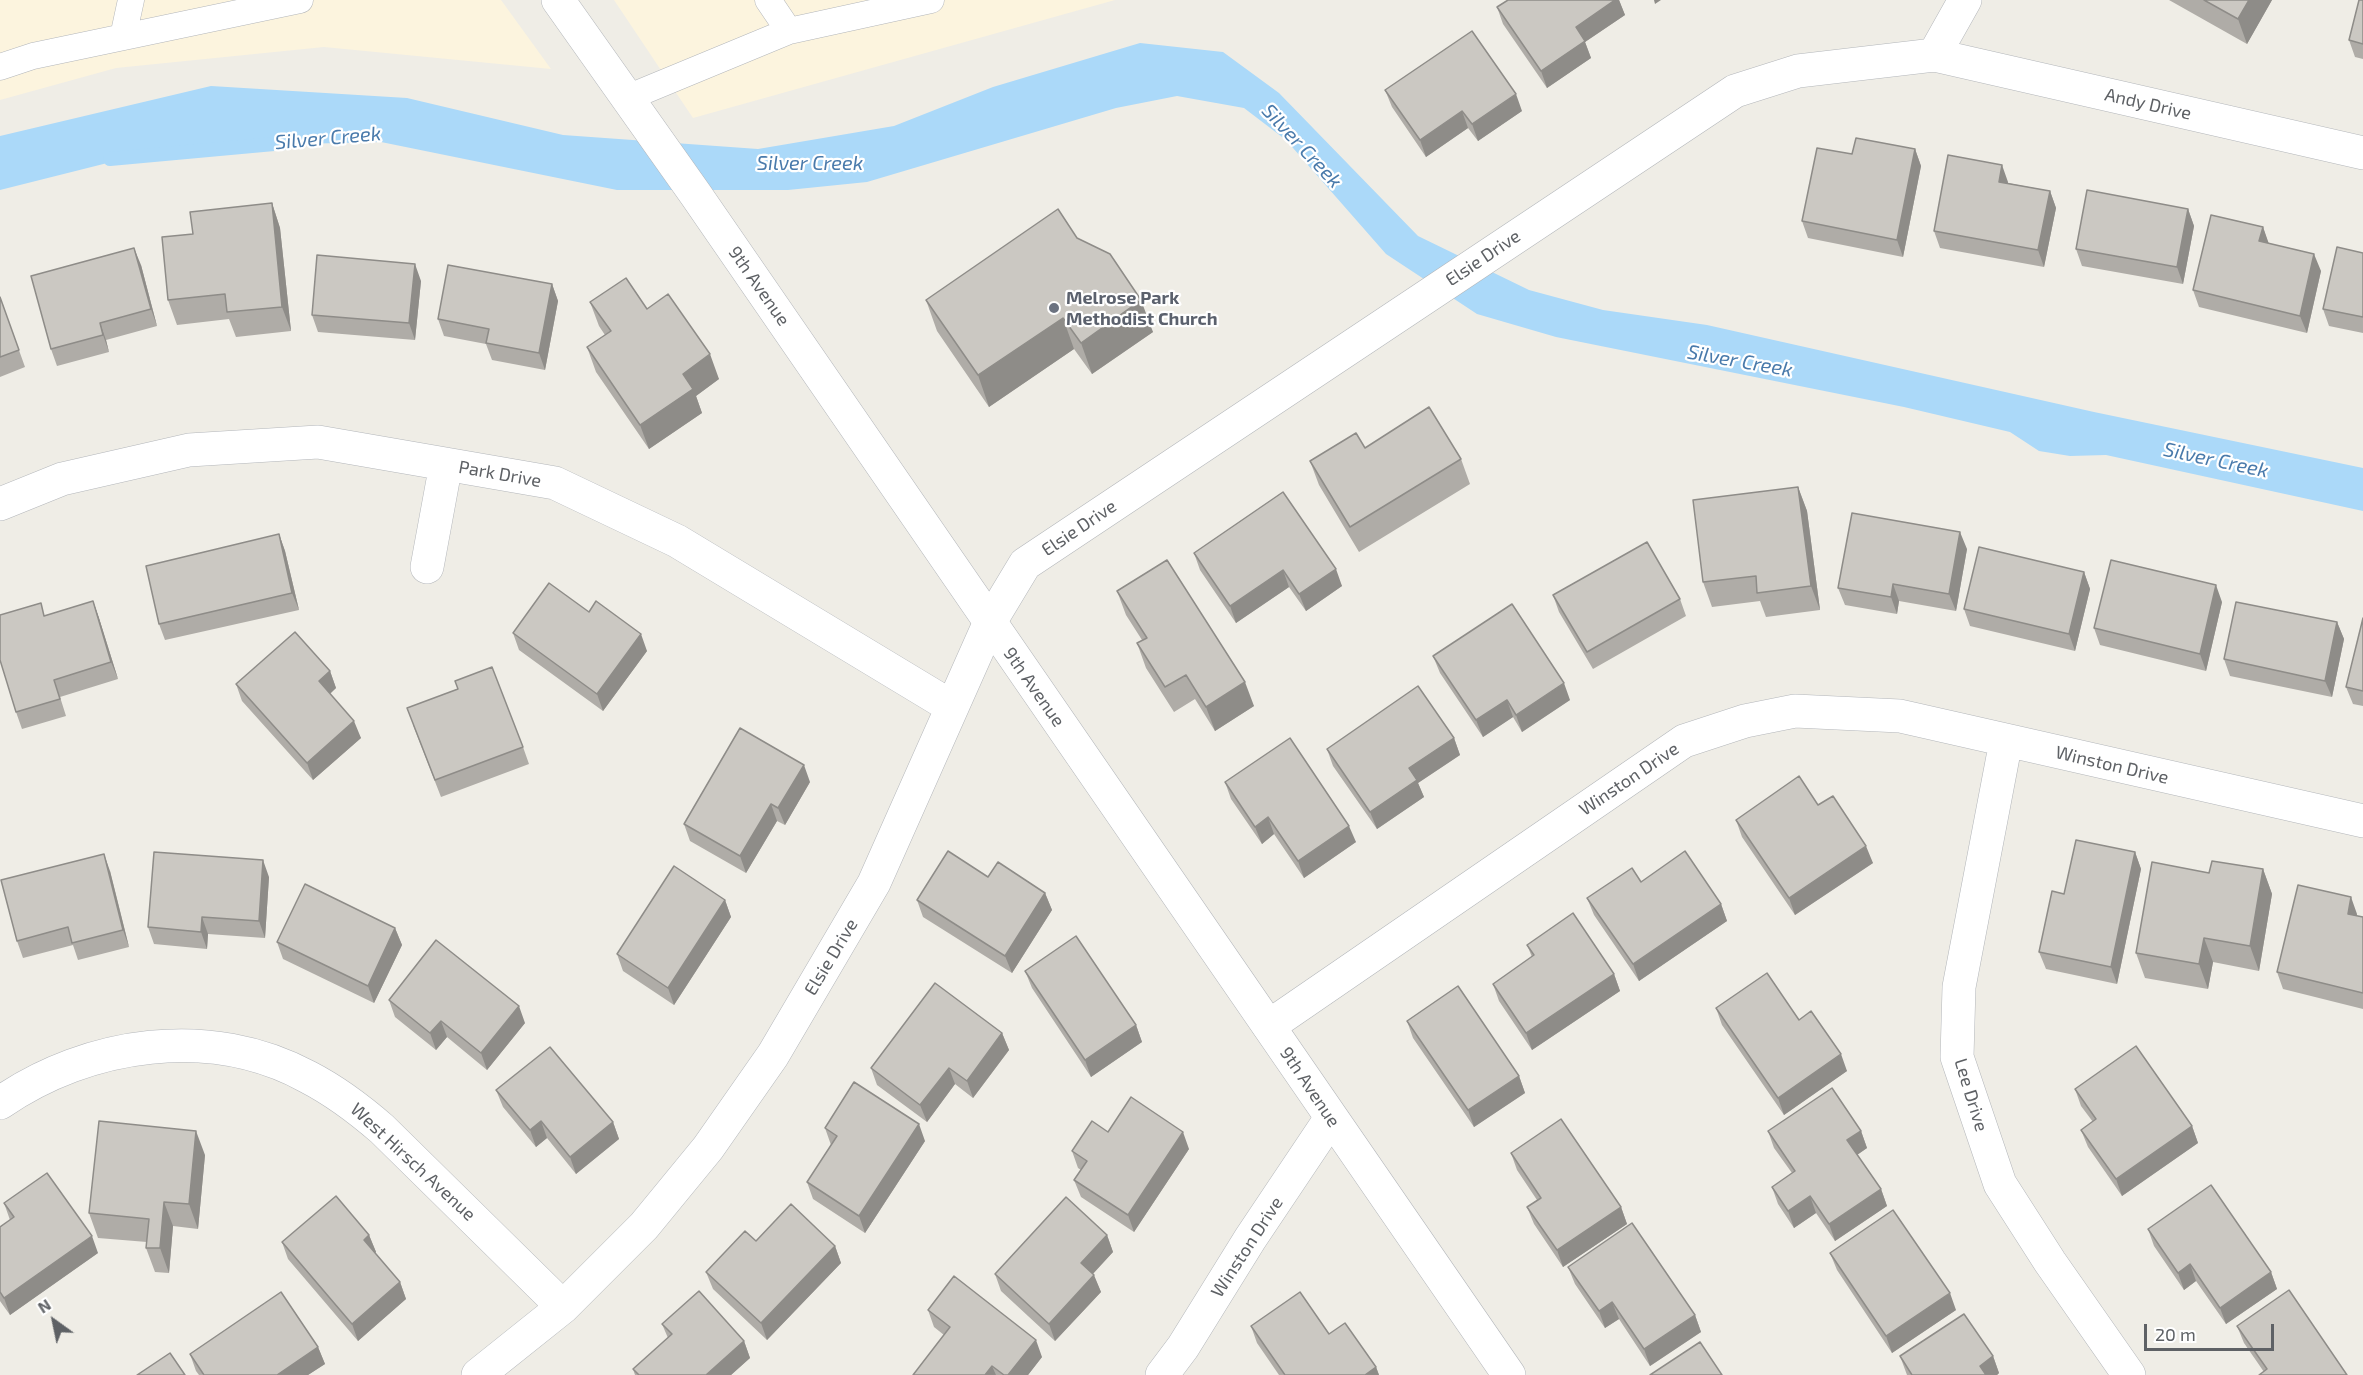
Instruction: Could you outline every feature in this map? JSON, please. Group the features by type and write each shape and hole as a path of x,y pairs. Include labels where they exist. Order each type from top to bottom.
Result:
{"street":[{"name":"9th Avenue","path":"558,0 696,195 1509,1375"},
{"path":"1934,55 1965,0"},
{"name":"Andy Drive","path":"1934,55 2363,153"},
{"name":"Elsie Drive","path":"478,1375 563,1307 644,1226 708,1148 773,1055 874,883 990,622 1025,564 1735,91 1798,71 1934,55"},
{"name":"Park Drive","path":"0,504 62,479 189,450 318,442 555,483 677,541 952,707"},
{"path":"427,567 446,464"},
{"name":"Winston Drive","path":"1269,1026 1684,741 1745,720 1795,711 1900,716 2363,820"},
{"name":"Lee Drive","path":"2006,741 1959,987 1957,1057 2000,1184 2050,1262 2129,1375"},
{"name":"West Hirsch Avenue","path":"0,1103 60,1068 96,1056 127,1050 194,1046 236,1050 272,1062 306,1076 356,1106 374,1121 563,1307"},
{"name":"Winston Drive","path":"1162,1375 1183,1347 1250,1239 1331,1118"}],"lane":[{"path":"123,37 131,0"},
{"path":"0,68 33,56 300,0"},
{"path":"768,0 789,31"},
{"path":"627,98 789,31 931,0"}],"shaded area":[{"path":"0,0 501,0 551,69 324,47 116,68 0,100"},
{"path":"614,0 1115,0 693,118"}],"water":[{"path":"1140,43 1223,52 1279,93 1418,236 1529,290 1603,310 1707,325 2094,412 2363,468 2363,511 2106,455 2070,456 2039,451 2010,432 1904,407 1556,337 1477,314 1386,254 1286,140 1244,108 1177,96 1116,108 867,182 788,190 617,190 381,142 171,147 0,190 0,136 211,86 407,98 563,135 758,149 894,126 993,87"}],"building":[{"path":"1508,0 1615,0 1576,27 1585,41 1541,71 1497,7"},
{"path":"2204,0 2249,0 2238,19"},
{"path":"2359,0 2363,0 2363,44 2349,40"},
{"path":"1472,31 1516,94 1472,124 1462,111 1420,140 1385,90"},
{"path":"1856,138 1915,149 1897,240 1802,221 1817,148 1852,154"},
{"path":"1948,155 2002,165 1999,182 2050,191 2038,250 1934,231"},
{"path":"2087,190 2188,209 2177,267 2076,249"},
{"path":"272,203 282,307 227,312 225,294 168,300 162,237 193,234 190,212"},
{"name":"Melrose Park Methodist Church","path":"1058,209 1077,238 1110,254 1141,300 1081,343 1063,318 978,375 926,300"},
{"path":"2211,215 2263,227 2259,241 2314,254 2300,316 2193,290"},
{"path":"2337,247 2363,253 2363,317 2323,309"},
{"path":"134,248 151,309 100,323 103,335 51,349 31,276"},
{"path":"317,255 415,264 409,323 312,315"},
{"path":"448,265 552,284 539,353 486,343 489,329 438,319"},
{"path":"626,278 647,309 668,294 710,354 683,374 693,389 640,425 587,347 611,331 590,302"},
{"path":"0,297 19,350 0,357"},
{"path":"1429,407 1461,459 1350,527 1310,461 1356,433 1365,448"},
{"path":"1798,487 1811,586 1757,593 1756,576 1703,582 1693,500"},
{"path":"1283,492 1336,569 1299,594 1283,570 1230,606 1194,553"},
{"path":"1852,513 1960,532 1949,594 1893,584 1891,597 1838,588"},
{"path":"279,534 292,593 159,624 146,566"},
{"path":"1647,542 1680,599 1587,652 1553,595"},
{"path":"1979,547 2084,572 2069,634 1964,609"},
{"path":"1167,560 1245,682 1206,707 1186,675 1165,687 1137,643 1147,638 1117,591"},
{"path":"2111,560 2216,585 2200,654 2094,628"},
{"path":"549,583 589,612 596,601 641,634 597,694 513,633"},
{"path":"93,601 111,662 54,680 60,699 16,712 0,660 0,615 41,603 44,616"},
{"path":"2236,602 2337,622 2325,681 2224,659"},
{"path":"1512,604 1564,683 1516,715 1507,700 1476,720 1433,656"},
{"path":"2363,618 2363,691 2346,687"},
{"path":"295,632 330,671 319,681 354,721 307,763 236,684"},
{"path":"492,667 523,747 435,780 407,708 458,689 455,681"},
{"path":"1418,686 1454,738 1409,768 1417,780 1370,812 1327,749"},
{"path":"740,728 804,765 778,808 771,804 740,856 684,824"},
{"path":"1290,738 1349,826 1298,861 1268,817 1255,827 1225,782"},
{"path":"1799,776 1818,805 1833,796 1866,846 1789,898 1736,820"},
{"path":"2076,840 2135,852 2111,967 2039,952 2052,891 2064,894"},
{"path":"948,851 988,877 998,862 1045,893 1005,956 917,900"},
{"path":"1685,851 1721,904 1633,964 1587,898 1632,868 1641,882"},
{"path":"154,852 263,860 259,921 202,917 201,932 148,927"},
{"path":"104,854 123,930 72,943 68,927 17,941 1,880"},
{"path":"2212,861 2263,869 2250,946 2204,938 2199,964 2136,953 2152,862 2209,873"},
{"path":"674,866 725,900 668,988 617,954"},
{"path":"305,884 395,928 368,986 277,942"},
{"path":"2298,885 2351,897 2348,914 2363,917 2363,993 2277,972"},
{"path":"1573,913 1614,974 1526,1033 1493,984 1534,955 1527,945"},
{"path":"1076,936 1136,1025 1085,1060 1025,971"},
{"path":"436,940 519,1006 481,1053 441,1021 430,1033 389,1000"},
{"path":"1767,973 1799,1020 1811,1011 1841,1054 1778,1098 1716,1008"},
{"path":"935,983 1002,1033 967,1081 949,1068 920,1105 871,1068"},
{"path":"1458,986 1519,1076 1468,1110 1407,1021"},
{"path":"2136,1046 2192,1126 2116,1179 2081,1130 2096,1119 2075,1089"},
{"path":"550,1047 613,1122 570,1157 541,1121 530,1130 496,1090"},
{"path":"854,1082 919,1124 859,1216 807,1182 837,1136 825,1128"},
{"path":"1832,1088 1861,1131 1847,1140 1881,1189 1829,1224 1810,1196 1788,1211 1772,1187 1795,1171 1768,1131"},
{"path":"1131,1097 1183,1132 1128,1215 1074,1180 1087,1161 1072,1151 1092,1121 1108,1132"},
{"path":"1561,1119 1621,1207 1557,1250 1527,1207 1541,1198 1511,1153"},
{"path":"99,1121 196,1131 189,1204 164,1202 160,1248 146,1248 149,1219 89,1213"},
{"path":"47,1173 92,1236 4,1298 0,1292 0,1227 14,1217 4,1203"},
{"path":"2211,1185 2271,1272 2220,1308 2190,1264 2178,1273 2148,1229"},
{"path":"336,1196 369,1235 364,1240 400,1282 352,1324 282,1242"},
{"path":"1066,1197 1107,1235 1081,1263 1094,1275 1049,1324 995,1274"},
{"path":"791,1204 835,1246 761,1323 706,1272 745,1231 756,1241"},
{"path":"1893,1210 1950,1293 1886,1336 1830,1253"},
{"path":"1632,1223 1695,1315 1644,1349 1612,1302 1599,1311 1568,1267"},
{"path":"954,1276 1036,1340 1008,1375 1004,1375 992,1366 985,1375 913,1375 950,1327 928,1310"},
{"path":"2289,1290 2347,1375 2259,1375 2267,1369 2237,1326"},
{"path":"699,1291 744,1341 706,1375 639,1375 633,1369 672,1334 662,1324"},
{"path":"281,1292 318,1347 277,1375 204,1375 190,1354"},
{"path":"1300,1292 1329,1334 1345,1323 1376,1367 1365,1375 1285,1375 1251,1326"},
{"path":"1964,1314 1993,1356 1980,1366 1986,1375 1912,1375 1900,1356"},
{"path":"1700,1342 1722,1375 1650,1375"},
{"path":"170,1353 185,1375 137,1375"}],"waterway":[{"name":"Silver Creek","path":"110,159 285,143"}],"place":[{"name":"Melrose Park Methodist Church","path":"1054,308"}]}
